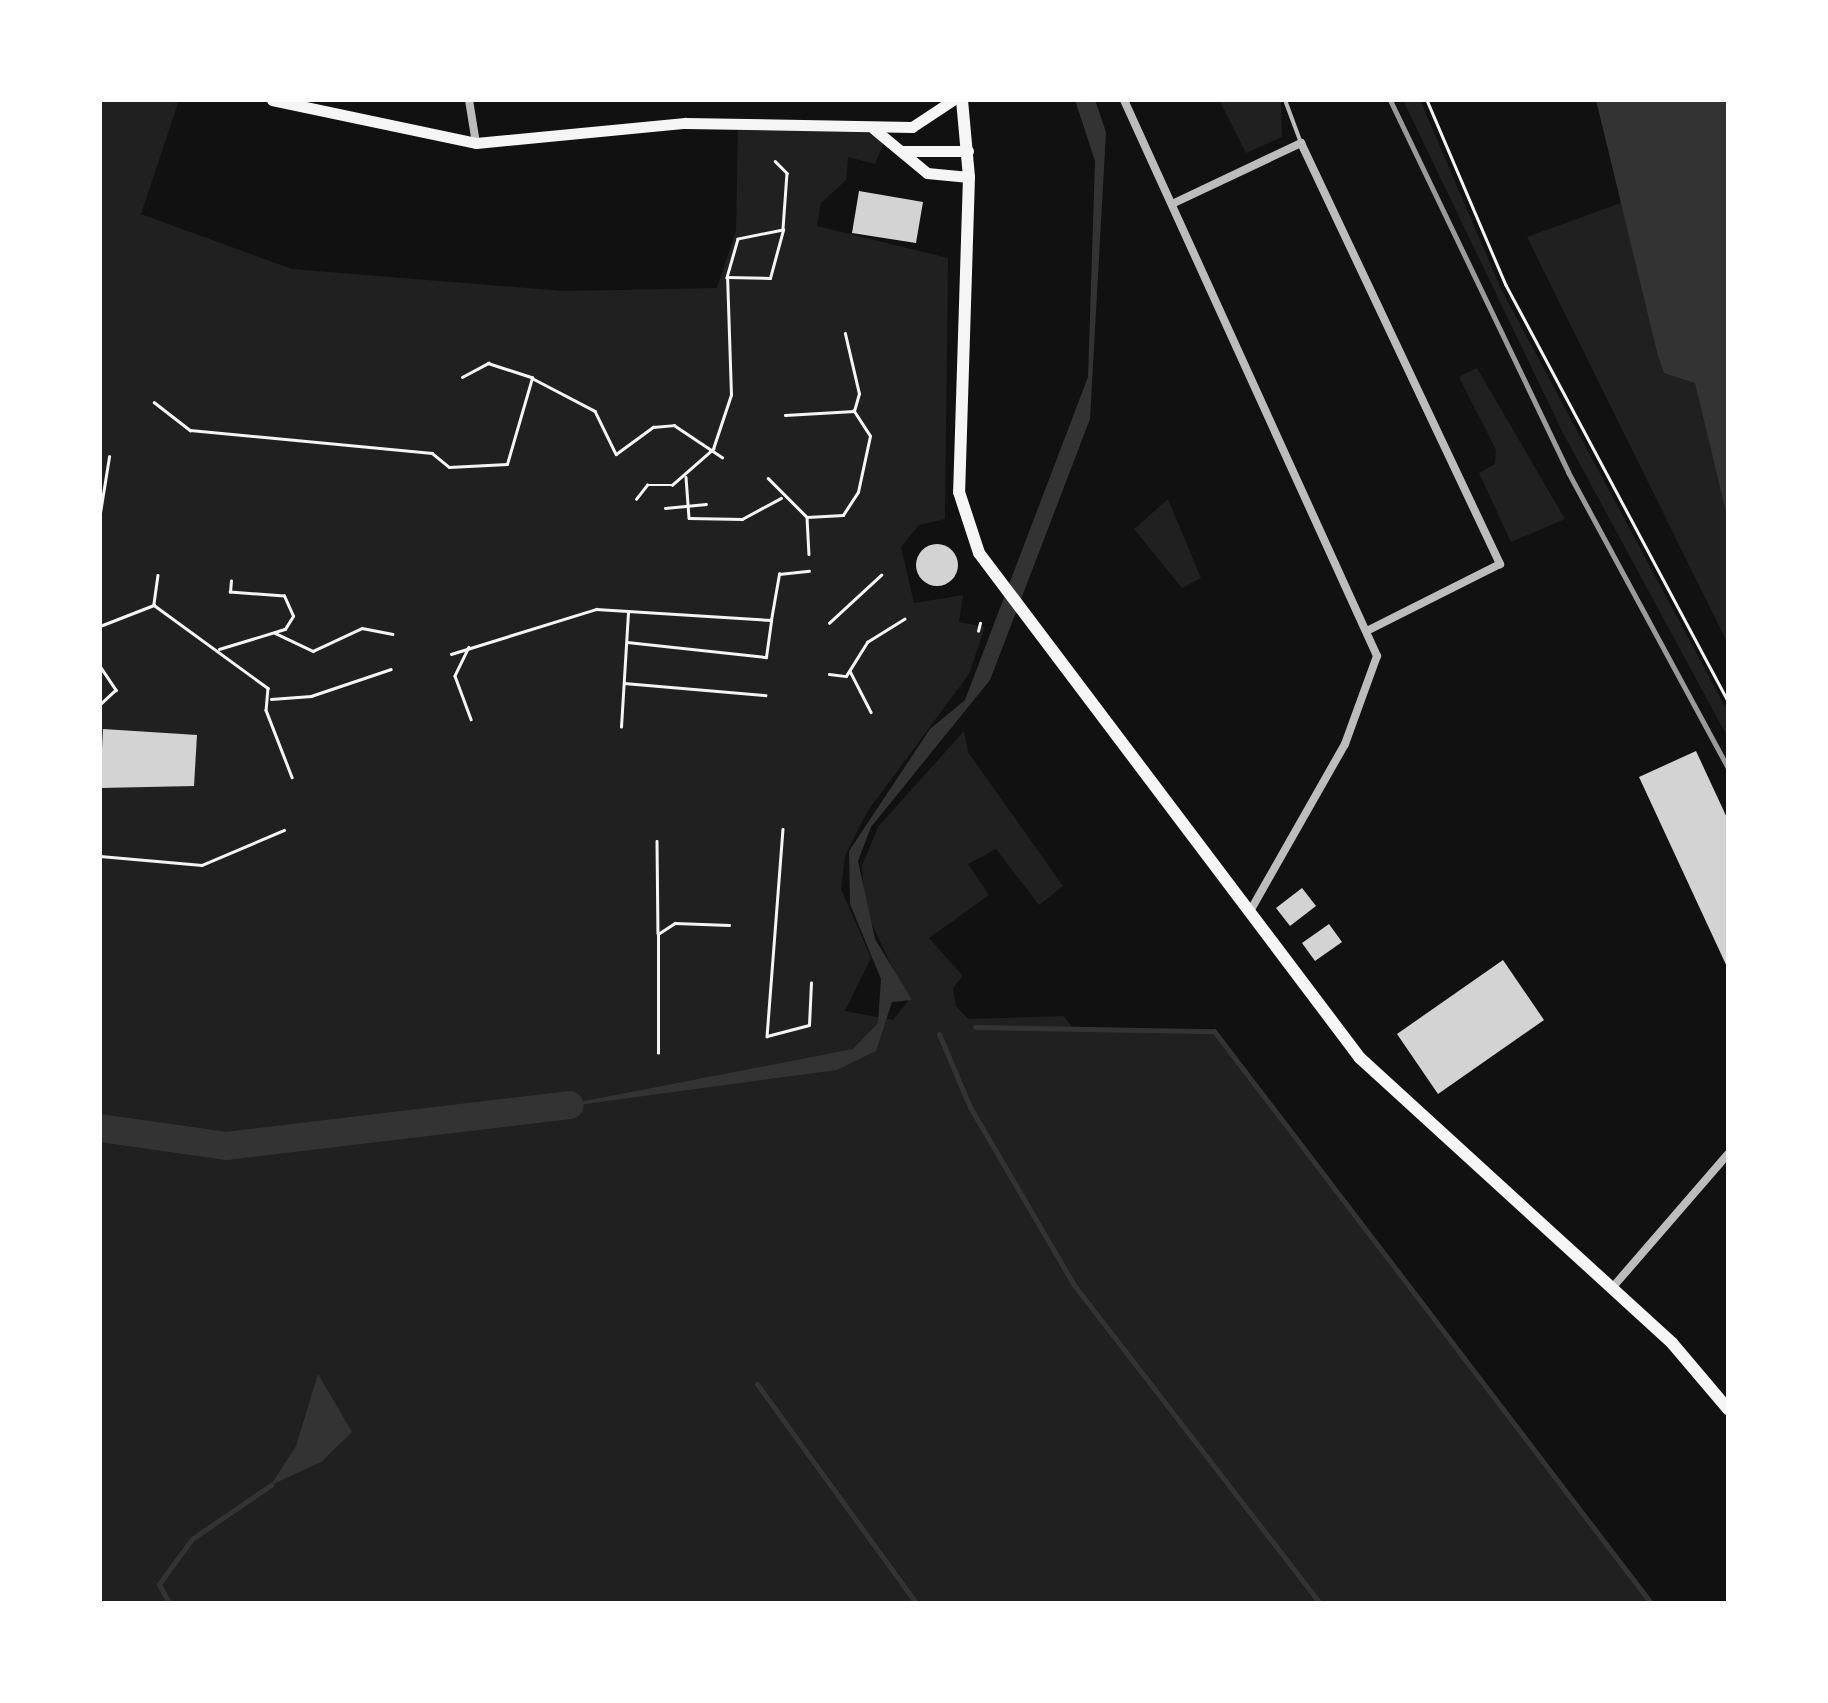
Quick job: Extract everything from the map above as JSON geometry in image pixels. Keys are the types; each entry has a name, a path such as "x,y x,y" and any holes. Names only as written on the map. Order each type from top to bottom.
{"highway":[{"path":"962,100 969,178 959,492 968,531 1006,590 1360,1058 1612,1288 1728,1409"}],"main road":[{"path":"272,100 476,143 685,123 870,127 924,124 953,100"},
{"path":"870,127 904,150 928,173 969,178"},
{"path":"904,150 968,151"}],"street":[{"path":"470,100 476,143"},
{"path":"1124,100 1369,630 1374,676 1277,877 1250,911"},
{"path":"1172,204 1301,143 1500,564 1369,630"},
{"path":"1612,1288 1728,1154"}],"lane":[{"path":"1285,100 1301,143"}],"path":[{"path":"1427,100 1506,285 1728,702"},
{"path":"727,277 770,278 783,230 787,172 774,161"},
{"path":"636,499 643,487 666,487 713,449 730,395 727,277 738,239 783,230"},
{"path":"844,334 860,394 854,412"},
{"path":"462,377 488,363 581,399 616,454 653,427 680,426 722,457"},
{"path":"154,402 190,430 432,453 450,466 508,464 532,378"},
{"path":"785,415 854,412"},
{"path":"768,478 781,498 807,517 843,515 858,492 870,436 854,412"},
{"path":"100,513 108,457"},
{"path":"686,474 690,518 742,520 781,498"},
{"path":"665,508 706,504"},
{"path":"807,517 808,554"},
{"path":"626,642 766,657 780,574 809,571"},
{"path":"154,605 158,575"},
{"path":"829,623 881,575"},
{"path":"217,649 291,624 284,596 230,592 231,580"},
{"path":"100,626 154,605"},
{"path":"154,605 261,680 270,698 292,777"},
{"path":"451,654 596,609 772,620"},
{"path":"620,726 628,613"},
{"path":"830,674 848,670 867,642 904,619"},
{"path":"978,631 980,623"},
{"path":"274,631 312,651 362,628 392,634"},
{"path":"469,647 455,676 471,719"},
{"path":"100,666 116,690 100,705"},
{"path":"270,698 311,696 390,669"},
{"path":"848,670 871,712"},
{"path":"624,683 764,696"},
{"path":"783,829 767,1036 809,1025 811,983"},
{"path":"100,856 202,865 284,830"},
{"path":"657,841 658,1053"},
{"path":"658,934 674,923 730,925"}],"shaded area":[{"path":"100,100 179,100 141,214 292,269 564,291 717,288 736,231 738,128 865,128 884,142 875,164 848,157 846,180 821,203 817,226 948,258 945,519 919,525 901,547 914,603 963,595 959,622 985,627 969,674 867,812 845,856 841,889 871,958 845,1011 893,1020 908,1001 865,909 862,866 878,827 964,731 968,752 1063,886 1039,905 996,849 968,864 989,895 929,938 963,976 953,988 956,1006 968,1019 1064,1016 1072,1027 1213,1030 1650,1603 100,1603"},
{"path":"1075,100 1095,100 1106,132 1090,419 990,680 871,827 858,861 875,939 912,1000 892,1002 876,1051 837,1070 533,1111 853,1049 878,1023 881,979 850,904 849,851 930,729 965,700 1088,377 1095,161"},
{"path":"1219,100 1281,100 1282,137 1246,153"},
{"path":"1403,100 1420,100 1501,289 1728,712 1728,738 1562,431"},
{"path":"1596,100 1728,100 1728,520 1695,383 1664,373 1658,356"},
{"path":"1728,164 1728,644 1527,237"},
{"path":"1477,368 1565,519 1511,542 1479,473 1495,464 1496,450 1459,377"},
{"path":"1168,499 1201,578 1182,588 1134,529"},
{"path":"318,1374 352,1432 321,1462 271,1485 296,1446"}],"building":[{"path":"859,191 923,202 916,243 852,233"},
{"path":"937,544 952,550 958,565 952,580 937,586 922,580 916,565 922,550"},
{"path":"103,729 197,735 194,786 100,788"},
{"path":"1696,751 1728,820 1728,969 1639,777"},
{"path":"1302,888 1316,906 1290,926 1276,908"},
{"path":"1329,924 1342,942 1315,961 1302,943"},
{"path":"1503,960 1544,1020 1438,1094 1397,1034"}],"waterway":[{"path":"975,1027 1214,1031 1651,1603"},
{"path":"939,1034 970,1107 1074,1285 1320,1603"},
{"path":"100,1128 226,1146 570,1105"},
{"path":"757,1384 916,1603"},
{"path":"169,1603 159,1584 192,1539 271,1485"}],"railway":[{"path":"1390,100 1568,472 1728,768"}]}
